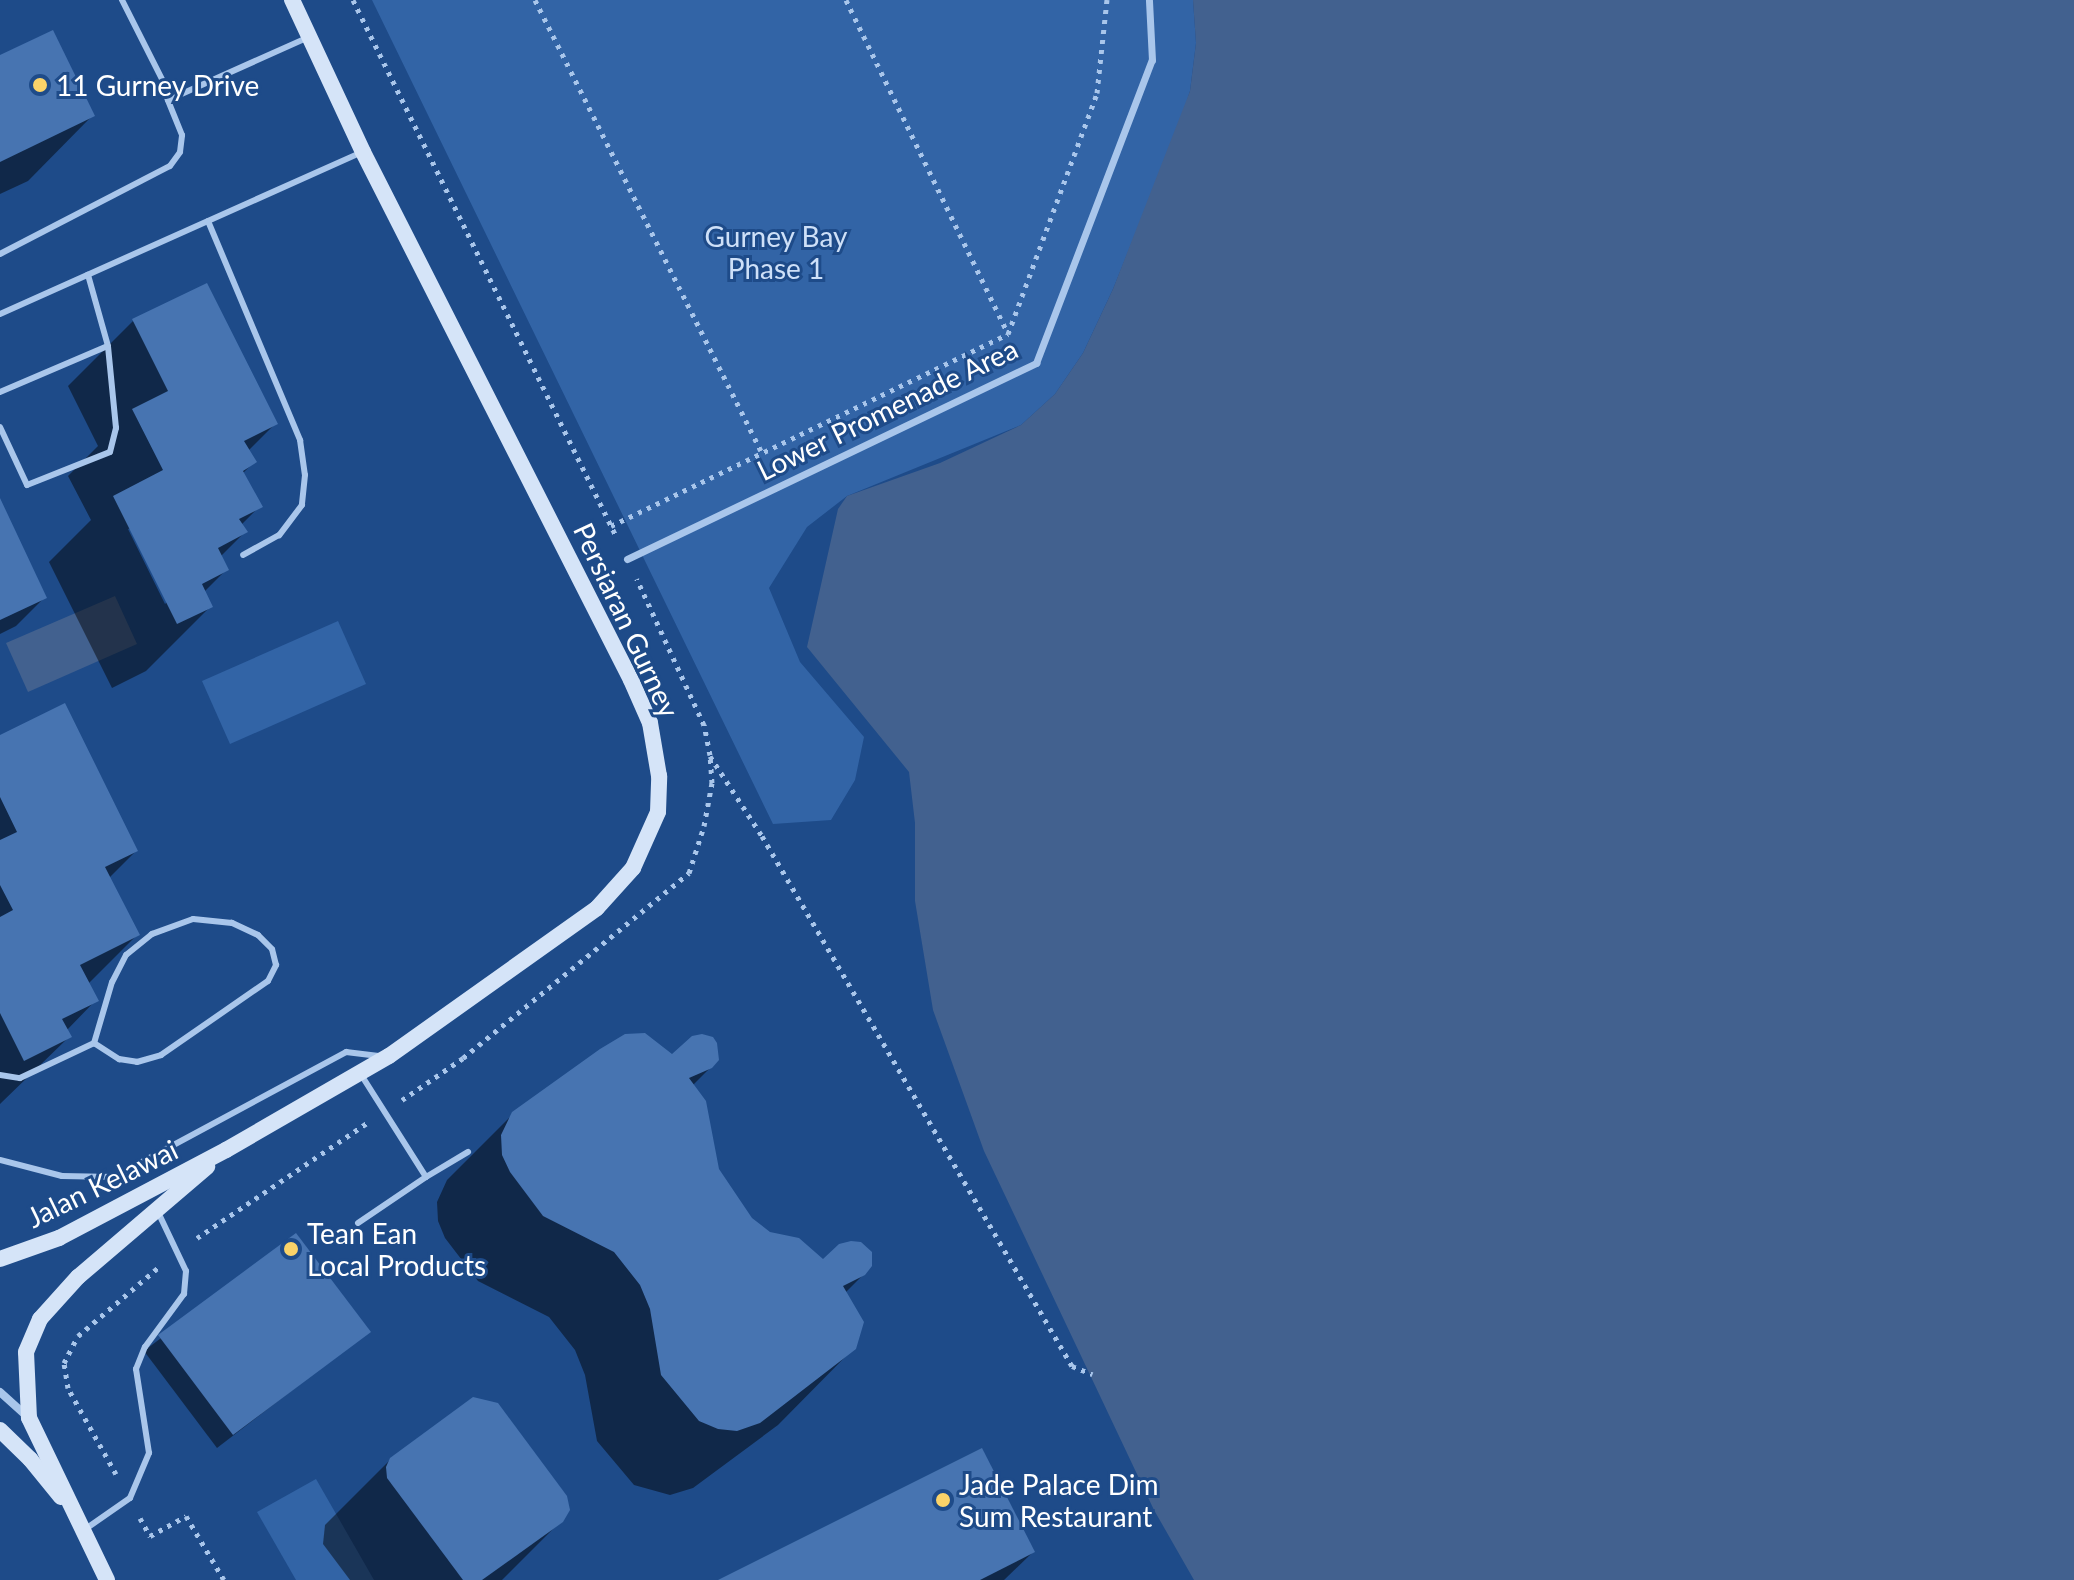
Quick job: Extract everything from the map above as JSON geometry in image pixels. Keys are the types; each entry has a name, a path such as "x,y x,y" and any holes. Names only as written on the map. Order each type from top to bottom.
{"main road":[{"name":"Persiaran Gurney","path":"226,1150 389,1056 597,908 633,868 658,812 659,776 650,723 631,680 363,152 292,0"},
{"path":"107,1580 29,1418 26,1352 40,1319 78,1277 158,1212 226,1150"},
{"name":"Jalan Kelawai","path":"0,1259 59,1238 226,1150"},
{"path":"0,1430 30,1459 80,1524"}],"street":[{"name":"Lower Promenade Area","path":"627,559 1036,363 1152,60 1149,0"},
{"path":"0,1392 29,1418"}],"lane":[{"path":"0,254 170,166 180,152 182,135 164,83 122,0"},
{"path":"168,100 309,37"},
{"path":"0,314 363,152"},
{"path":"208,221 300,440 305,475 302,505 279,535 243,555"},
{"path":"0,427 27,485 110,452 116,428 108,346 88,275"},
{"path":"0,392 108,346"},
{"path":"0,1075 20,1078 94,1043 112,982 126,955 152,934 193,919 232,923 258,935 272,949 276,965 268,981 161,1055 137,1062 119,1059 94,1043"},
{"path":"0,1160 62,1176 114,1177 346,1052 389,1056"},
{"path":"360,1073 426,1177"},
{"path":"358,1223 468,1152"},
{"path":"80,1524 130,1498 149,1453 136,1369 145,1347 184,1294 186,1271 158,1212"}],"path":[{"path":"353,0 627,559 704,725 710,755 762,836 1072,1366 1092,1374"},
{"path":"535,0 761,451"},
{"path":"846,0 1008,334"},
{"path":"611,526 1008,334 1097,93 1107,0"}],"green space":[{"name":"Gurney Bay Phase 1","path":"372,0 1193,0 1196,43 1190,91 1178,128 1113,289 1083,353 1055,394 1021,425 847,496 807,527 769,588 800,662 864,737 855,780 831,820 773,824"},
{"path":"338,621 366,684 230,744 202,681"},
{"path":"316,1479 374,1580 296,1580 257,1512"}],"shaded area":[{"path":"1193,0 2074,0 2074,1580 1194,1580 1154,1510 984,1151 933,1010 915,901 915,823 909,772 807,647 838,509 847,496 940,463 1021,425 1055,394 1083,353 1113,289 1190,91 1196,43"},
{"path":"115,596 137,644 28,692 6,643"}],"building":[{"name":"11 Gurney Drive","path":"53,30 95,116 0,162 0,55"},
{"path":"207,283 278,424 244,441 257,462 243,471 263,507 239,519 248,532 218,548 229,570 202,584 213,607 177,624 113,496 163,470 132,409 168,391 132,319"},
{"path":"0,498 47,598 0,620"},
{"path":"65,703 138,851 105,867 140,935 80,965 99,1001 62,1019 72,1037 24,1061 0,1013 0,917 13,910 0,885 0,840 17,832 0,797 0,735"},
{"path":"645,1033 672,1054 692,1036 702,1034 713,1037 717,1043 719,1060 712,1068 689,1078 706,1101 719,1169 752,1218 770,1232 799,1238 823,1259 839,1244 851,1241 861,1242 872,1252 872,1266 865,1275 843,1286 864,1322 856,1349 760,1423 737,1431 718,1429 699,1421 661,1375 650,1309 640,1285 614,1252 543,1216 510,1172 502,1155 501,1135 512,1112 625,1034"},
{"path":"296,1233 371,1332 233,1435 158,1335"},
{"path":"473,1397 498,1403 567,1496 570,1510 563,1522 482,1580 463,1580 387,1478 386,1467 390,1458"},
{"name":"Jade Palace Dim Sum Restaurant","path":"982,1448 1035,1552 980,1580 718,1580"}],"place":[{"name":"11 Gurney Drive","path":"40,85"},
{"name":"Tean Ean Local Products","path":"291,1249"},
{"name":"Jade Palace Dim Sum Restaurant","path":"943,1500"}]}
